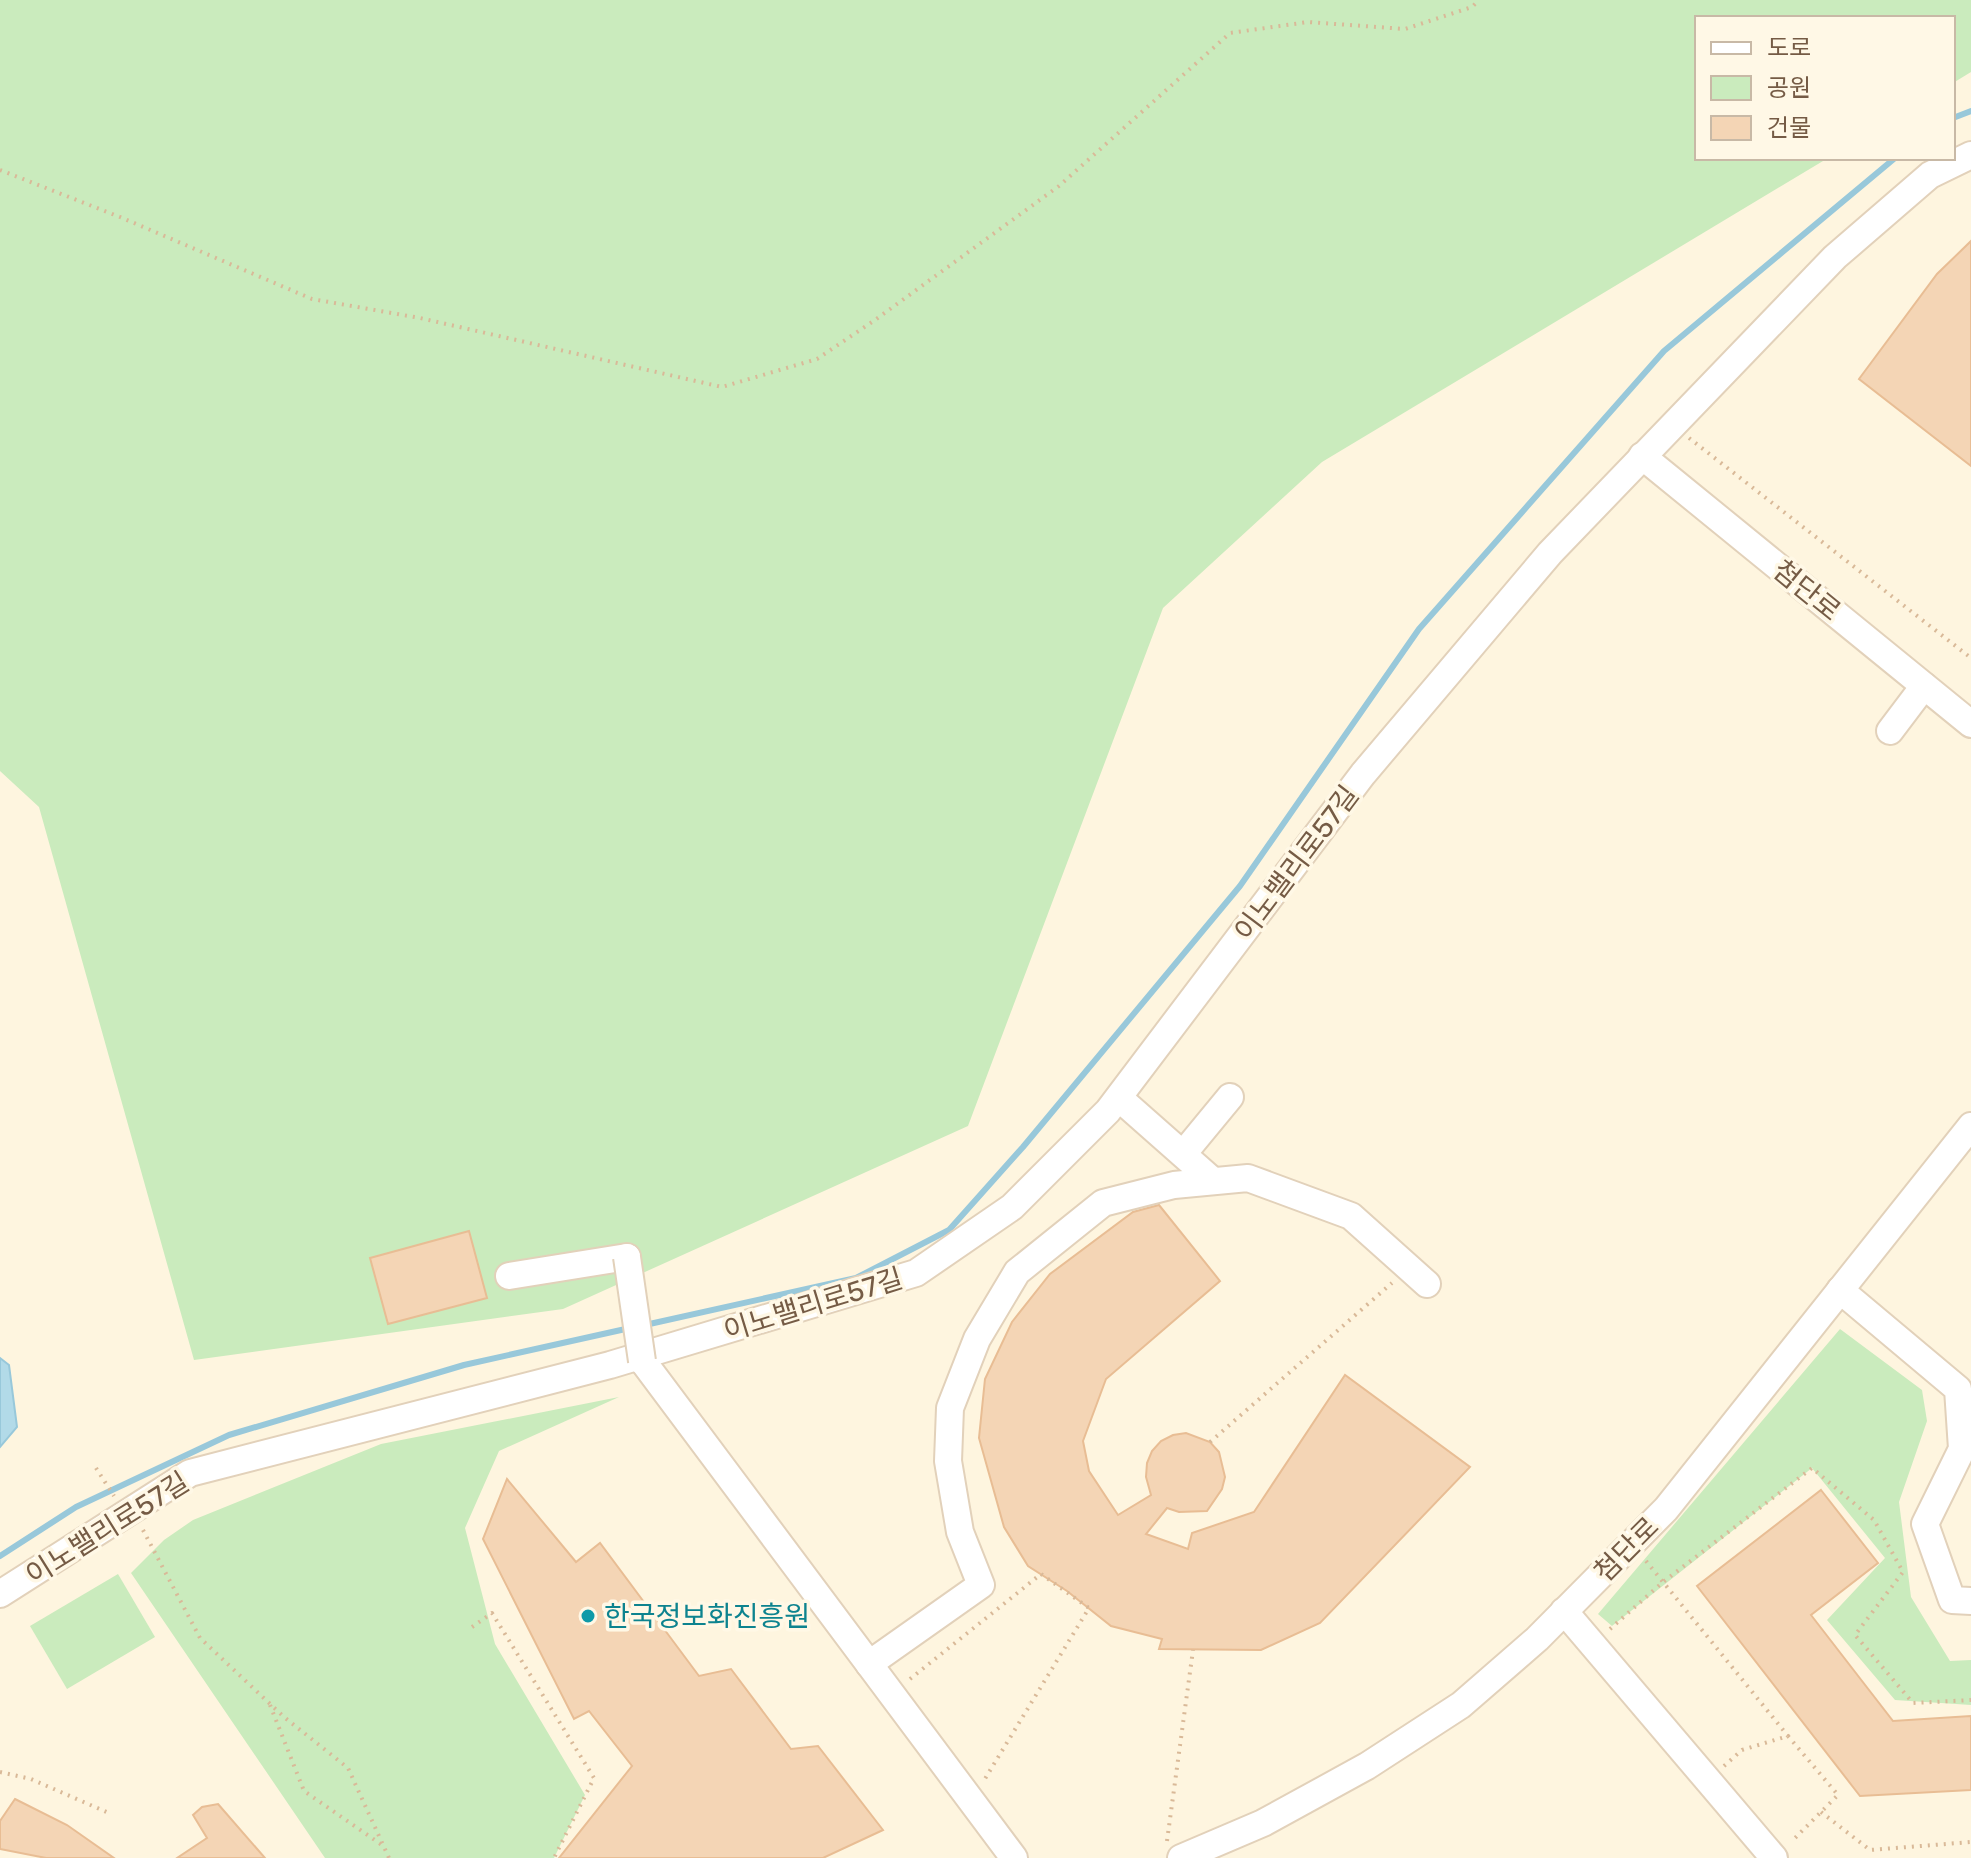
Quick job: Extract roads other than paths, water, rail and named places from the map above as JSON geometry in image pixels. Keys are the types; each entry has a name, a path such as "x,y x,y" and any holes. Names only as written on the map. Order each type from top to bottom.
{"street":[{"name":"이노밸리로57길","path":"0,1594 190,1473 640,1358 916,1273 1012,1207 1119,1098 1363,774 1550,553 1835,257 1930,175 1971,155"},
{"name":"첨단로","path":"1642,456 1971,724"},
{"path":"1890,731 1924,686"},
{"path":"1183,1154 1230,1097"},
{"path":"1119,1098 1213,1181"},
{"name":"첨단로","path":"1174,1851 1263,1823 1354,1773 1461,1705 1564,1611 1666,1509 1971,1126"},
{"path":"869,1664 981,1585 960,1532 948,1461 950,1408 977,1339 1017,1272 1103,1203 1174,1185 1248,1178 1351,1216 1418,1276"},
{"path":"509,1276 627,1257 640,1358 1014,1858"},
{"path":"1840,1290 1958,1389 1962,1449 1925,1524 1952,1600 1971,1601"},
{"path":"1564,1611 1707,1779 1779,1853"}],"water":[{"path":"0,1358 9,1365 17,1427 0,1447"}],"waterway":[{"path":"1955,117 1971,111"},
{"path":"645,1325 856,1278 949,1230 1023,1147 1240,886 1419,629 1664,351 1893,160"},
{"path":"0,1556 76,1507 229,1435 464,1365 630,1328"}],"place":[{"name":"한국정보화진흥원","path":"588,1616"}]}
